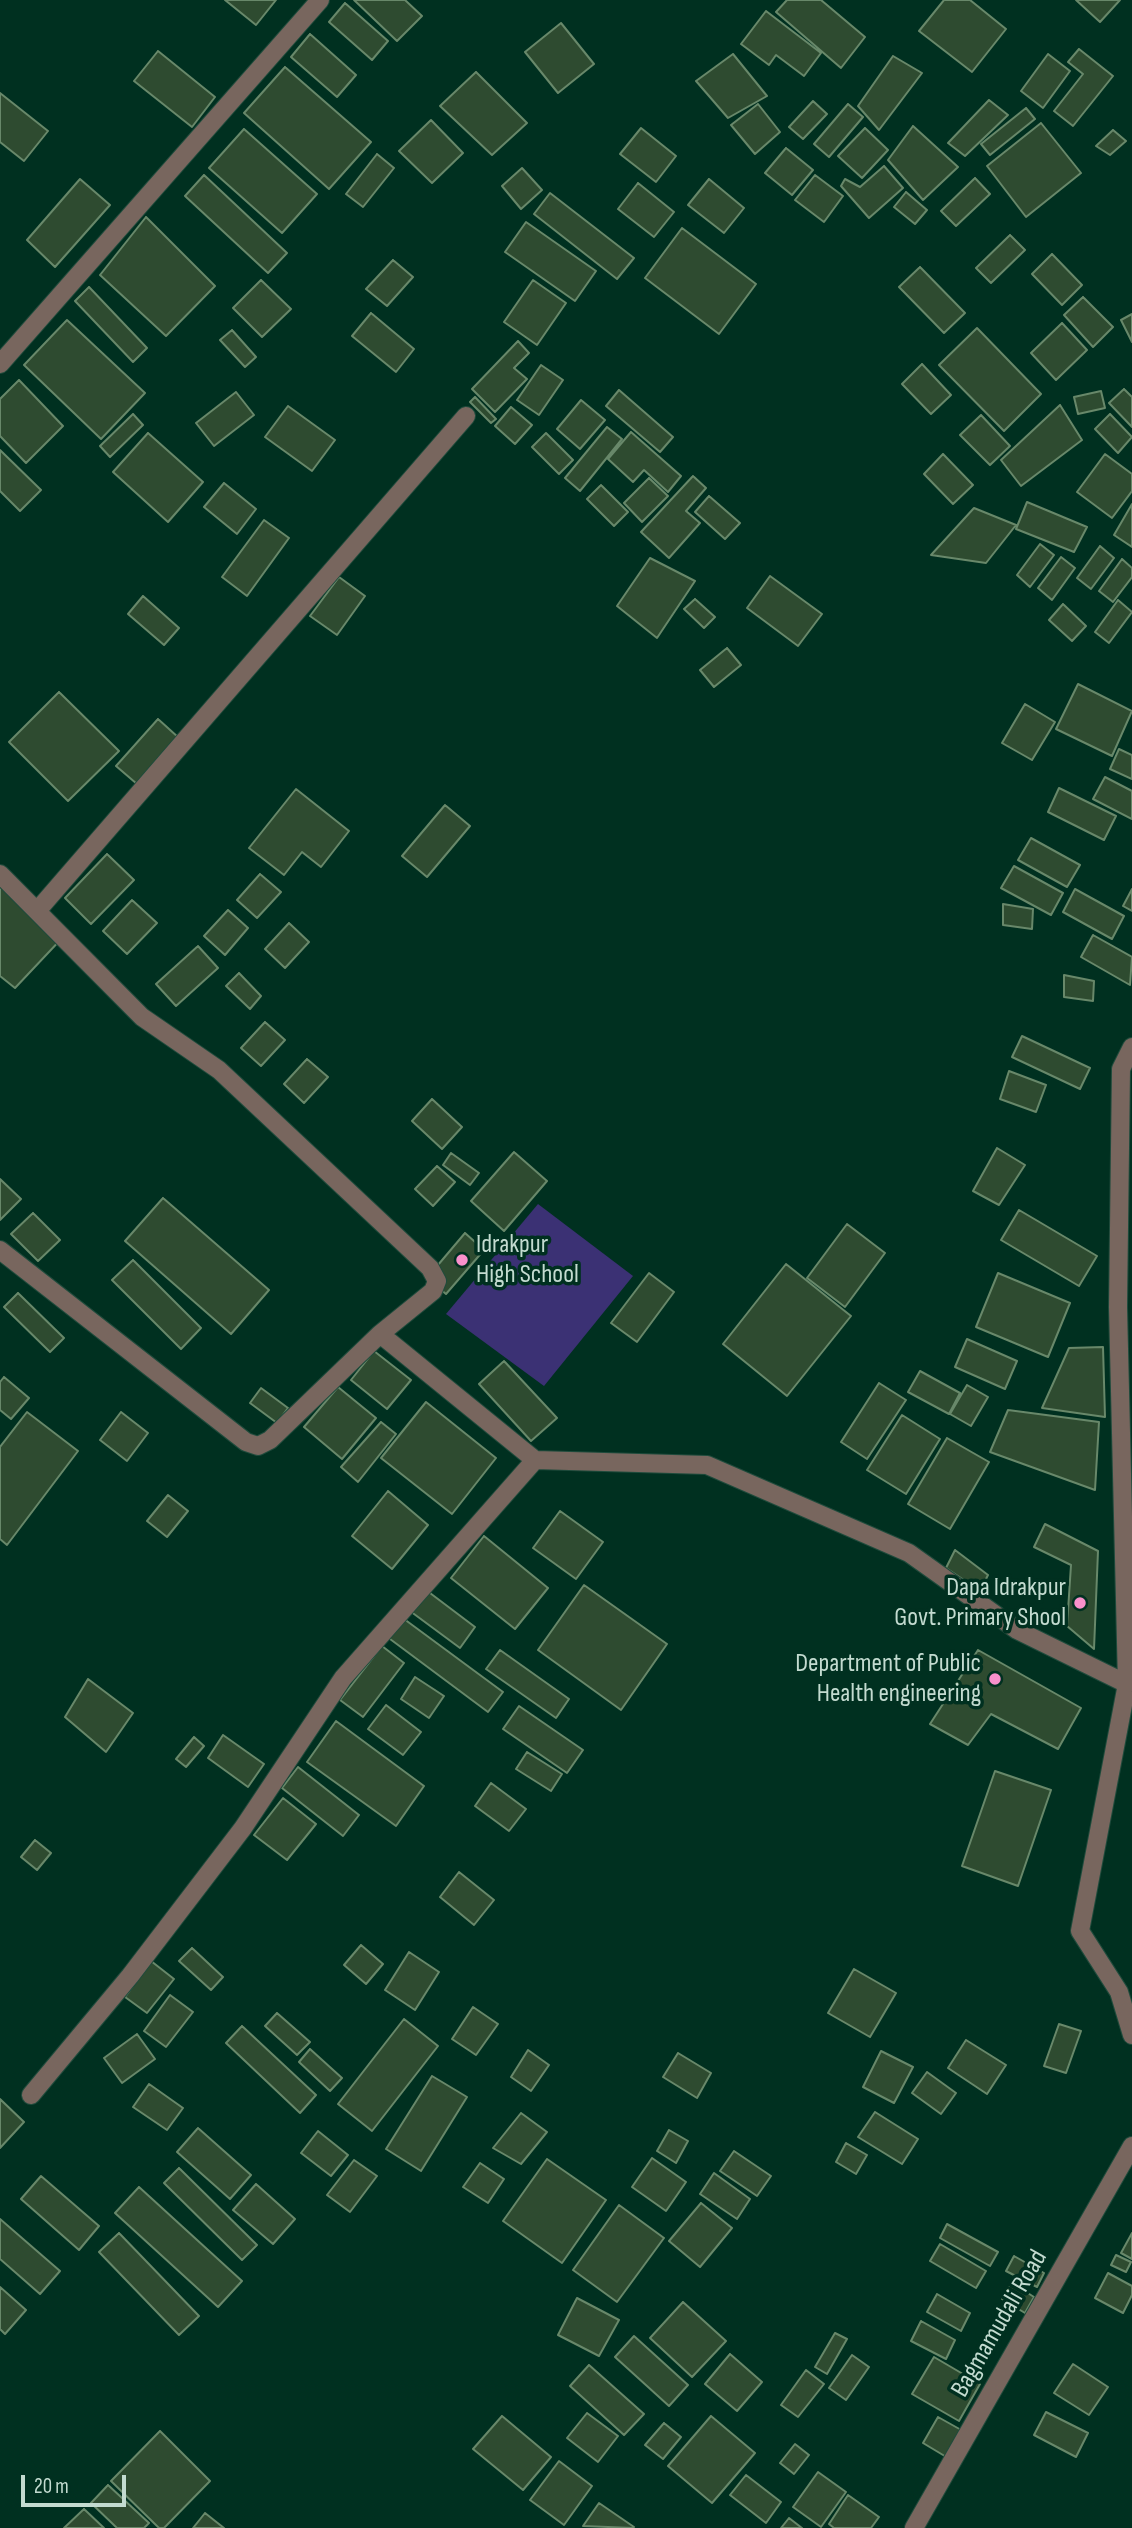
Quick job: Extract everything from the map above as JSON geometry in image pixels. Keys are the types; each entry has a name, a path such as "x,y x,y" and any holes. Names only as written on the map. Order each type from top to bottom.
{"street":[{"path":"0,364 320,0"},
{"path":"37,911 466,416"},
{"path":"0,874 142,1017 219,1070 430,1268 438,1281 433,1291 380,1334 270,1440 258,1446 246,1442 0,1250"},
{"path":"1132,1047 1121,1069 1118,1307 1127,1685 1080,1931 1119,1992 1132,2035"},
{"path":"380,1334 535,1460 707,1465 909,1553 1017,1630 1127,1685"},
{"path":"31,2095 130,1976 243,1828 343,1678 535,1460"},
{"name":"Bagmamudali Road","path":"914,2528 1132,2146"}],"shaded area":[{"path":"538,1204 633,1276 544,1386 446,1314"}],"building":[{"path":"225,0 276,0 256,25"},
{"path":"354,0 405,0 422,16 397,41"},
{"path":"787,0 821,0 865,37 841,68 776,12"},
{"path":"944,0 970,0 1006,29 972,72 919,31"},
{"path":"1076,0 1120,0 1100,22"},
{"path":"345,3 388,41 372,60 329,22"},
{"path":"766,11 821,53 804,76 776,55 769,65 741,44"},
{"path":"561,23 594,64 558,93 525,52"},
{"path":"310,34 356,75 337,97 291,57"},
{"path":"1079,49 1113,76 1073,126 1054,111 1083,74 1068,62"},
{"path":"158,51 215,97 192,127 134,81"},
{"path":"733,54 767,96 728,118 696,81"},
{"path":"1048,54 1070,71 1043,108 1021,91"},
{"path":"893,56 922,73 879,130 858,106"},
{"path":"285,67 371,142 329,189 244,113"},
{"path":"476,72 527,123 492,155 440,106"},
{"path":"0,93 48,131 24,161 0,142"},
{"path":"989,100 1008,115 965,156 948,143"},
{"path":"813,101 827,114 803,139 789,127"},
{"path":"758,104 780,132 755,154 731,125"},
{"path":"848,104 863,117 829,157 814,144"},
{"path":"1026,108 1035,119 990,155 981,144"},
{"path":"431,120 463,153 432,183 399,151"},
{"path":"1041,123 1081,173 1026,217 987,166"},
{"path":"913,126 958,167 923,200 888,160"},
{"path":"641,128 676,156 656,182 620,154"},
{"path":"865,128 888,150 862,178 838,156"},
{"path":"244,129 317,194 282,233 209,168"},
{"path":"1113,130 1126,141 1110,155 1096,146"},
{"path":"786,148 813,170 792,195 765,173"},
{"path":"377,154 394,168 363,207 346,194"},
{"path":"884,166 903,188 869,218 841,186 845,179 860,187"},
{"path":"522,168 542,190 521,209 502,186"},
{"path":"204,175 287,253 268,273 185,196"},
{"path":"815,175 843,196 824,222 795,200"},
{"path":"975,178 990,194 956,226 941,211"},
{"path":"80,179 110,205 55,267 27,240"},
{"path":"709,179 744,208 724,233 688,205"},
{"path":"638,183 674,212 654,237 618,209"},
{"path":"906,192 927,210 915,224 894,207"},
{"path":"550,193 634,258 617,279 534,214"},
{"path":"146,217 215,286 166,336 100,275"},
{"path":"526,222 596,271 575,301 505,252"},
{"path":"682,228 756,284 719,334 645,278"},
{"path":"1010,235 1025,250 991,283 976,268"},
{"path":"1052,254 1082,285 1062,305 1032,274"},
{"path":"393,260 413,277 387,306 366,289"},
{"path":"920,267 965,313 944,333 899,287"},
{"path":"261,280 291,309 262,337 233,308"},
{"path":"533,280 566,303 537,345 504,322"},
{"path":"89,287 147,348 133,362 75,301"},
{"path":"1083,297 1113,327 1093,347 1064,315"},
{"path":"371,313 414,349 396,372 352,336"},
{"path":"1132,314 1132,342 1121,320"},
{"path":"67,320 145,393 101,439 24,365"},
{"path":"1062,323 1087,350 1056,380 1031,353"},
{"path":"977,328 1041,394 1004,431 939,365"},
{"path":"232,330 256,357 245,367 220,340"},
{"path":"518,341 529,353 514,368 527,379 495,412 472,389"},
{"path":"922,364 951,395 931,414 902,384"},
{"path":"541,365 563,380 539,415 517,400"},
{"path":"19,380 63,426 26,463 0,436 0,399"},
{"path":"1124,389 1132,397 1132,427 1109,403"},
{"path":"619,390 673,437 660,452 606,406"},
{"path":"1101,391 1105,408 1078,414 1074,397"},
{"path":"236,392 254,415 214,446 196,423"},
{"path":"475,397 496,419 491,423 470,402"},
{"path":"581,400 605,420 580,449 557,429"},
{"path":"1060,405 1082,440 1021,486 1001,460"},
{"path":"288,406 335,440 312,471 265,437"},
{"path":"511,407 532,425 515,444 495,426"},
{"path":"133,414 143,425 110,457 100,446"},
{"path":"1110,414 1132,437 1118,453 1095,429"},
{"path":"981,415 1010,446 990,465 960,435"},
{"path":"607,427 622,439 580,491 565,478"},
{"path":"631,432 681,476 668,492 644,470 633,482 608,459"},
{"path":"148,433 203,482 168,522 113,472"},
{"path":"546,433 573,460 559,474 532,447"},
{"path":"0,450 41,490 20,511 0,491"},
{"path":"943,454 973,485 953,504 924,474"},
{"path":"1105,454 1132,474 1132,491 1112,518 1077,492"},
{"path":"693,476 706,488 686,511 700,523 669,558 641,532"},
{"path":"649,478 668,496 642,522 624,503"},
{"path":"224,483 256,509 237,534 204,507"},
{"path":"601,485 628,512 614,526 587,499"},
{"path":"709,496 740,523 725,539 695,512"},
{"path":"1027,502 1087,527 1074,552 1016,529"},
{"path":"1132,504 1132,547 1114,535"},
{"path":"974,508 1016,525 986,563 931,555"},
{"path":"264,520 289,538 247,596 222,577"},
{"path":"1040,544 1054,555 1030,587 1017,575"},
{"path":"1100,546 1114,558 1091,589 1077,578"},
{"path":"1061,557 1075,568 1052,600 1038,588"},
{"path":"650,558 695,581 657,638 617,606"},
{"path":"1122,559 1132,568 1132,577 1113,602 1099,591"},
{"path":"770,576 822,614 798,646 747,608"},
{"path":"339,577 365,596 337,635 310,616"},
{"path":"143,596 179,628 164,645 128,614"},
{"path":"695,599 715,617 704,628 684,609"},
{"path":"1118,600 1132,612 1109,643 1095,632"},
{"path":"1063,604 1086,626 1072,641 1049,620"},
{"path":"727,648 741,665 714,687 700,670"},
{"path":"1078,684 1132,711 1112,756 1056,729"},
{"path":"59,692 119,751 68,801 9,742"},
{"path":"1025,704 1055,722 1032,760 1002,743"},
{"path":"158,719 179,738 137,784 116,766"},
{"path":"1119,749 1132,755 1132,779 1110,769"},
{"path":"1105,777 1132,791 1132,819 1093,799"},
{"path":"1059,788 1116,816 1104,840 1048,812"},
{"path":"296,789 349,831 321,867 302,852 284,875 249,848"},
{"path":"445,805 470,826 427,877 402,856"},
{"path":"1031,838 1080,865 1067,887 1018,860"},
{"path":"107,854 134,880 91,924 65,898"},
{"path":"1014,866 1063,893 1051,915 1001,888"},
{"path":"260,874 281,892 257,918 237,900"},
{"path":"0,877 64,936 15,988 0,976"},
{"path":"1075,889 1124,916 1112,939 1063,912"},
{"path":"1132,889 1132,911 1123,906"},
{"path":"132,900 157,923 127,954 103,931"},
{"path":"1003,904 1033,909 1032,929 1003,925"},
{"path":"228,910 248,928 225,955 204,936"},
{"path":"289,923 309,942 285,968 265,949"},
{"path":"1093,935 1132,957 1130,985 1081,957"},
{"path":"198,946 218,968 176,1006 156,984"},
{"path":"239,973 261,996 250,1009 226,986"},
{"path":"1064,975 1094,981 1093,1001 1064,997"},
{"path":"265,1022 285,1040 261,1066 241,1048"},
{"path":"1022,1036 1090,1068 1080,1089 1012,1057"},
{"path":"307,1059 328,1077 304,1103 284,1084"},
{"path":"1009,1071 1046,1085 1036,1112 1000,1099"},
{"path":"432,1099 462,1127 442,1149 412,1121"},
{"path":"997,1148 1025,1165 999,1205 973,1191"},
{"path":"514,1152 547,1181 504,1231 471,1201"},
{"path":"451,1153 479,1173 470,1185 443,1165"},
{"path":"437,1166 455,1182 433,1206 415,1189"},
{"path":"0,1179 21,1199 0,1220"},
{"path":"163,1198 269,1290 231,1334 125,1241"},
{"path":"1019,1210 1097,1256 1079,1286 1001,1240"},
{"path":"33,1213 60,1240 38,1261 11,1234"},
{"path":"847,1224 885,1253 845,1307 807,1278"},
{"path":"465,1233 484,1250 446,1294 427,1278"},
{"path":"133,1260 201,1328 181,1349 112,1280"},
{"path":"786,1264 851,1316 787,1396 723,1344"},
{"path":"649,1273 674,1292 637,1342 611,1323"},
{"path":"998,1273 1070,1303 1048,1357 976,1327"},
{"path":"18,1293 64,1338 50,1352 4,1307"},
{"path":"967,1339 1017,1361 1005,1389 955,1367"},
{"path":"1103,1347 1105,1417 1042,1408 1069,1348"},
{"path":"374,1351 411,1380 387,1409 351,1380"},
{"path":"504,1361 557,1418 531,1441 479,1384"},
{"path":"920,1371 960,1393 949,1414 908,1392"},
{"path":"4,1377 29,1398 11,1419 0,1410 0,1382"},
{"path":"879,1383 906,1400 867,1459 841,1442"},
{"path":"967,1385 988,1397 971,1426 950,1414"},
{"path":"338,1387 376,1418 342,1459 304,1427"},
{"path":"261,1388 288,1408 277,1423 250,1403"},
{"path":"426,1402 496,1458 452,1514 381,1458"},
{"path":"1008,1410 1099,1422 1095,1490 990,1452"},
{"path":"27,1412 78,1451 7,1545 0,1539 0,1447"},
{"path":"121,1412 148,1433 127,1461 100,1440"},
{"path":"902,1415 940,1439 906,1494 867,1470"},
{"path":"381,1422 396,1434 358,1482 341,1467"},
{"path":"947,1438 989,1462 950,1529 908,1504"},
{"path":"388,1491 428,1525 392,1569 352,1536"},
{"path":"168,1495 188,1511 167,1537 147,1521"},
{"path":"560,1511 603,1542 576,1579 533,1548"},
{"path":"1045,1524 1098,1551 1094,1649 1067,1626 1071,1565 1034,1547"},
{"path":"484,1536 548,1588 515,1629 451,1578"},
{"path":"955,1550 988,1575 980,1591 946,1568"},
{"path":"584,1585 667,1644 621,1710 538,1650"},
{"path":"426,1590 475,1627 460,1648 410,1611"},
{"path":"400,1616 503,1692 488,1712 386,1636"},
{"path":"382,1646 404,1663 363,1717 340,1700"},
{"path":"500,1650 569,1699 556,1718 486,1669"},
{"name":"Department of Public Health engineering","path":"978,1650 1081,1708 1058,1749 991,1714 968,1745 930,1724"},
{"path":"415,1677 444,1696 429,1718 401,1699"},
{"path":"88,1679 133,1713 106,1752 65,1717"},
{"path":"386,1705 421,1732 403,1755 368,1729"},
{"path":"519,1706 583,1750 567,1773 503,1729"},
{"path":"336,1721 424,1786 396,1826 307,1762"},
{"path":"223,1735 264,1764 248,1787 208,1758"},
{"path":"194,1737 204,1746 186,1767 176,1759"},
{"path":"527,1752 562,1774 551,1791 516,1769"},
{"path":"298,1767 359,1815 343,1836 282,1788"},
{"path":"995,1771 1051,1790 1018,1886 962,1866"},
{"path":"491,1783 526,1809 509,1831 475,1806"},
{"path":"283,1798 316,1824 287,1860 254,1835"},
{"path":"35,1840 51,1853 37,1870 21,1857"},
{"path":"459,1872 494,1900 474,1925 440,1897"},
{"path":"361,1945 383,1964 366,1984 344,1965"},
{"path":"192,1948 223,1977 211,1990 179,1961"},
{"path":"409,1952 439,1972 415,2010 385,1990"},
{"path":"151,1961 174,1979 147,2013 125,1997"},
{"path":"854,1969 896,1993 870,2037 828,2013"},
{"path":"170,1995 193,2012 166,2047 144,2031"},
{"path":"473,2007 498,2024 476,2055 452,2039"},
{"path":"277,2013 310,2042 297,2055 265,2026"},
{"path":"404,2019 438,2046 372,2131 338,2104"},
{"path":"1059,2024 1081,2031 1066,2073 1044,2066"},
{"path":"242,2026 316,2095 300,2113 226,2043"},
{"path":"137,2034 155,2059 122,2083 104,2058"},
{"path":"966,2040 1006,2065 987,2094 948,2068"},
{"path":"310,2049 342,2078 330,2091 299,2062"},
{"path":"528,2050 549,2065 531,2091 511,2077"},
{"path":"881,2051 913,2067 894,2103 863,2087"},
{"path":"678,2053 711,2073 697,2098 663,2077"},
{"path":"927,2072 956,2093 941,2114 912,2093"},
{"path":"432,2076 467,2097 421,2171 386,2149"},
{"path":"149,2084 183,2108 167,2130 133,2107"},
{"path":"0,2099 24,2122 0,2148"},
{"path":"875,2112 918,2139 902,2164 858,2137"},
{"path":"521,2113 547,2132 521,2164 493,2148"},
{"path":"198,2128 251,2175 230,2199 177,2152"},
{"path":"669,2130 688,2141 676,2163 657,2151"},
{"path":"318,2131 348,2155 331,2176 301,2153"},
{"path":"846,2143 867,2155 856,2174 836,2162"},
{"path":"734,2151 771,2176 757,2196 720,2171"},
{"path":"652,2158 686,2182 666,2211 632,2187"},
{"path":"547,2159 606,2200 562,2263 503,2221"},
{"path":"354,2160 377,2176 350,2212 327,2195"},
{"path":"480,2163 504,2179 488,2203 463,2187"},
{"path":"179,2168 257,2245 242,2260 164,2183"},
{"path":"714,2173 750,2199 737,2219 700,2194"},
{"path":"41,2176 99,2226 79,2250 21,2199"},
{"path":"256,2184 295,2219 273,2244 233,2210"},
{"path":"139,2187 242,2281 218,2307 115,2213"},
{"path":"701,2203 732,2228 700,2267 669,2241"},
{"path":"619,2205 664,2238 617,2302 573,2270"},
{"path":"0,2219 60,2271 40,2294 0,2259"},
{"path":"947,2224 998,2252 990,2266 940,2238"},
{"path":"119,2233 199,2316 179,2335 99,2252"},
{"path":"1132,2233 1132,2259 1121,2253"},
{"path":"940,2244 986,2271 976,2288 930,2261"},
{"path":"1116,2255 1131,2262 1126,2272 1111,2265"},
{"path":"1014,2256 1044,2273 1037,2287 1006,2271"},
{"path":"1108,2273 1132,2286 1132,2295 1123,2313 1095,2298"},
{"path":"1012,2283 1034,2297 1025,2313 1002,2299"},
{"path":"0,2287 26,2310 5,2334 0,2329"},
{"path":"937,2294 970,2313 961,2331 927,2312"},
{"path":"577,2298 619,2320 599,2356 558,2335"},
{"path":"683,2302 726,2341 692,2377 650,2338"},
{"path":"921,2321 955,2340 946,2359 911,2341"},
{"path":"835,2333 847,2339 827,2374 815,2367"},
{"path":"634,2336 688,2385 669,2406 615,2357"},
{"path":"730,2354 762,2382 737,2411 705,2384"},
{"path":"852,2355 869,2367 846,2400 829,2388"},
{"path":"934,2357 980,2384 959,2421 912,2394"},
{"path":"1073,2364 1108,2387 1089,2415 1054,2393"},
{"path":"589,2365 644,2414 624,2435 570,2386"},
{"path":"806,2370 824,2384 798,2417 781,2405"},
{"path":"1046,2412 1088,2433 1076,2457 1034,2435"},
{"path":"587,2413 618,2436 598,2462 567,2438"},
{"path":"502,2416 551,2457 523,2490 473,2449"},
{"path":"711,2416 755,2453 712,2503 668,2466"},
{"path":"938,2417 963,2431 948,2458 923,2443"},
{"path":"664,2423 681,2437 663,2459 645,2445"},
{"path":"160,2431 210,2481 164,2528 159,2528 111,2481"},
{"path":"795,2444 809,2455 794,2474 780,2463"},
{"path":"559,2461 592,2486 564,2525 530,2500"},
{"path":"818,2472 846,2492 821,2527 793,2507"},
{"path":"746,2475 781,2502 766,2523 730,2495"},
{"path":"108,2485 149,2523 144,2528 117,2528 91,2503"},
{"path":"848,2495 879,2517 871,2528 834,2528 829,2524"},
{"path":"599,2503 634,2527 583,2526"},
{"path":"84,2509 104,2528 64,2528"},
{"path":"205,2513 224,2528 193,2528"},
{"path":"789,2518 802,2528 781,2528"}],"place":[{"name":"Idrakpur High School","path":"462,1260"},
{"name":"Dapa Idrakpur Govt. Primary Shool","path":"1080,1603"},
{"name":"Department of Public Health engineering","path":"995,1679"}]}
